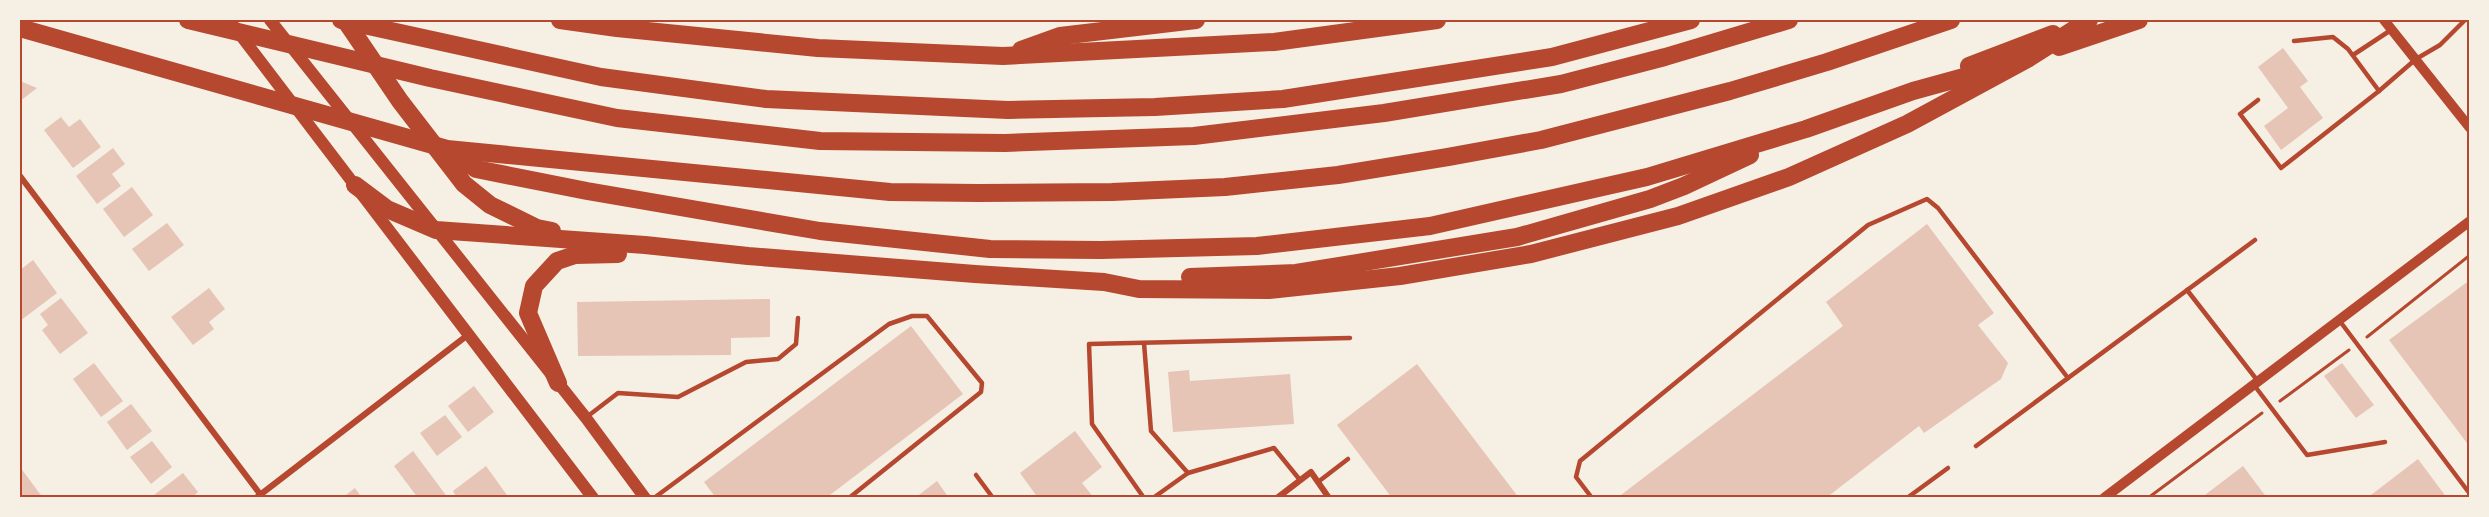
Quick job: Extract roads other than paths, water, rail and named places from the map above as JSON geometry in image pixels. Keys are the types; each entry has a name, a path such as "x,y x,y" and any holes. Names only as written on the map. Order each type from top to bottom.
{"highway":[{"path":"343,20 400,101 464,184 490,205 537,228 607,242"},
{"path":"343,20 398,34 601,77 766,99 1008,110 1155,107 1283,99 1552,57 1691,20"},
{"path":"560,20 818,48 1003,56 1274,42 1437,20"},
{"path":"1003,56 1060,36 1196,20"},
{"path":"194,21 430,78 617,118 820,141 1005,143 1182,136 1384,113 1561,84 1665,57 1789,20"},
{"path":"20,28 447,148 890,192 1112,192 1226,187 1338,175 1541,140 1730,91 1827,62 1951,20"},
{"path":"355,184 387,209 435,230 607,242 975,274 1104,282 1139,289 1269,290 1400,276 1531,254 1678,216 1731,199 1789,177 1907,124 2029,58 2091,20"},
{"path":"447,148 476,169 599,193 820,231 990,249 1101,250 1257,246 1430,226 1647,177 1806,129 1913,91 1997,54 2091,20"},
{"path":"1913,91 2001,67 2139,20"},
{"path":"1104,282 1137,277 1242,277 1296,273 1517,237 1675,189 1806,129"},
{"path":"558,383 528,313 534,286 556,261 575,255 595,254 748,256"}],"main road":[{"path":"229,20 593,498"},
{"path":"270,20 586,418 645,498"}],"street":[{"path":"2384,20 2469,128"},
{"path":"20,176 258,496 470,334"},
{"path":"2104,498 2469,221"},
{"path":"1277,498 1311,472 1329,498"}],"lane":[{"path":"2258,100 2240,114 2281,168 2416,59 2440,45 2465,20"},
{"path":"2353,55 2392,29"},
{"path":"2294,41 2333,37 2353,55 2379,91"},
{"path":"1592,498 1576,477 1580,462 1868,225 1928,199 1938,208 2068,378"},
{"path":"1976,446 2255,240"},
{"path":"2187,290 2307,454 2385,442"},
{"path":"654,498 889,324 912,316 927,316 982,383 981,392 849,498"},
{"path":"586,418 618,393 678,397 746,362 778,359 796,344 798,318"},
{"path":"2339,320 2469,494"},
{"path":"1144,498 1092,424 1089,344 1350,338"},
{"path":"1144,343 1151,431 1188,472"},
{"path":"1153,498 1188,472 1274,448 1300,480"},
{"path":"1318,482 1348,459"},
{"path":"1907,498 1948,468"},
{"path":"976,475 993,498"}]}
